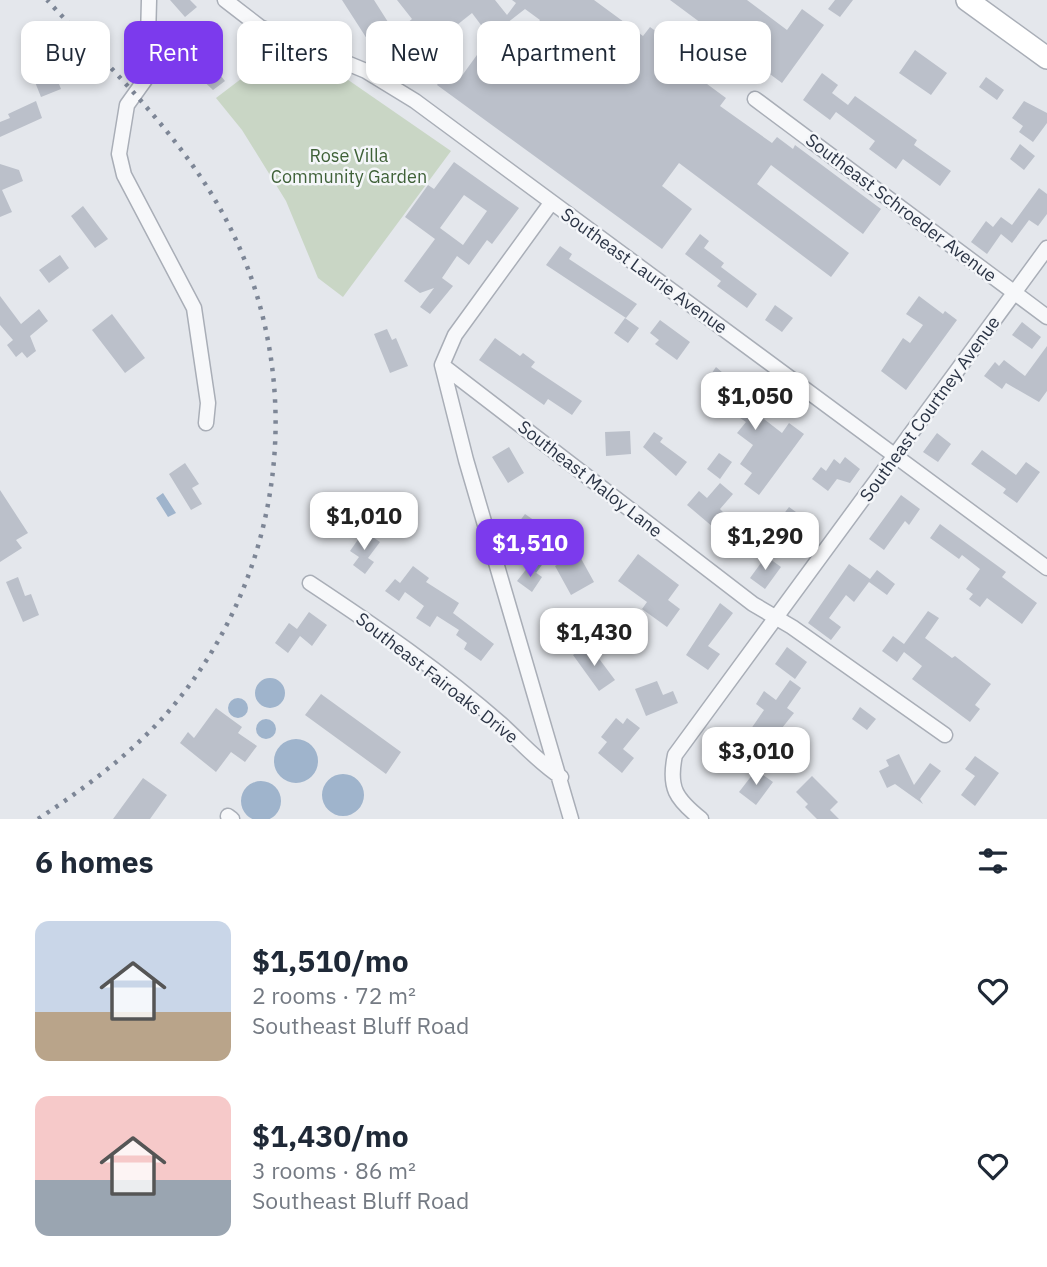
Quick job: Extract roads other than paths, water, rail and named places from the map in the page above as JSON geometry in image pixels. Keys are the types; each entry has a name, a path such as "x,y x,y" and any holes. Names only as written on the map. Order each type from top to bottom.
{"street":[{"path":"149,0 147,77 128,105 119,154 124,175 194,308 208,403 206,423"},
{"name":"Southeast Laurie Avenue","path":"225,0 260,27 366,71 387,83 1047,568"},
{"path":"971,1 1047,58"},
{"name":"Southeast Schroeder Avenue","path":"755,99 1047,317"},
{"path":"551,202 455,335 442,365 466,460 561,777 571,819"},
{"name":"Southeast Courtney Avenue","path":"701,819 676,793 670,776 675,755 1047,248"},
{"name":"Southeast Maloy Lane","path":"442,365 775,618 945,735"},
{"name":"Southeast Fairoaks Drive","path":"310,583 369,622 479,707 541,764 561,777"}],"water":[{"path":"163,493 176,513 168,517 156,498"},
{"path":"541,547 550,554 536,573 527,566"},
{"path":"270,678 276,679 284,687 284,699 276,707 270,708 264,707 256,699 255,693 256,687 264,679"},
{"path":"238,698 245,701 248,708 245,715 238,718 231,715 228,708 231,701"},
{"path":"262,719 270,719 276,729 270,739 262,739 256,733 256,725"},
{"path":"296,739 312,745 318,761 312,777 296,783 280,777 274,761 280,745"},
{"path":"343,774 358,780 364,795 358,810 343,816 328,810 322,795 328,780"},
{"path":"253,782 269,782 280,793 280,809 270,819 252,819 242,809 242,793"}],"railway":[{"path":"38,819 90,783 139,742 168,712 208,657 239,598 261,535 273,470 275,404 268,338 250,274 222,212 185,154 163,127 47,0"}],"park label":[{"name":"Rose Villa Community Garden","path":"349,166"}]}
